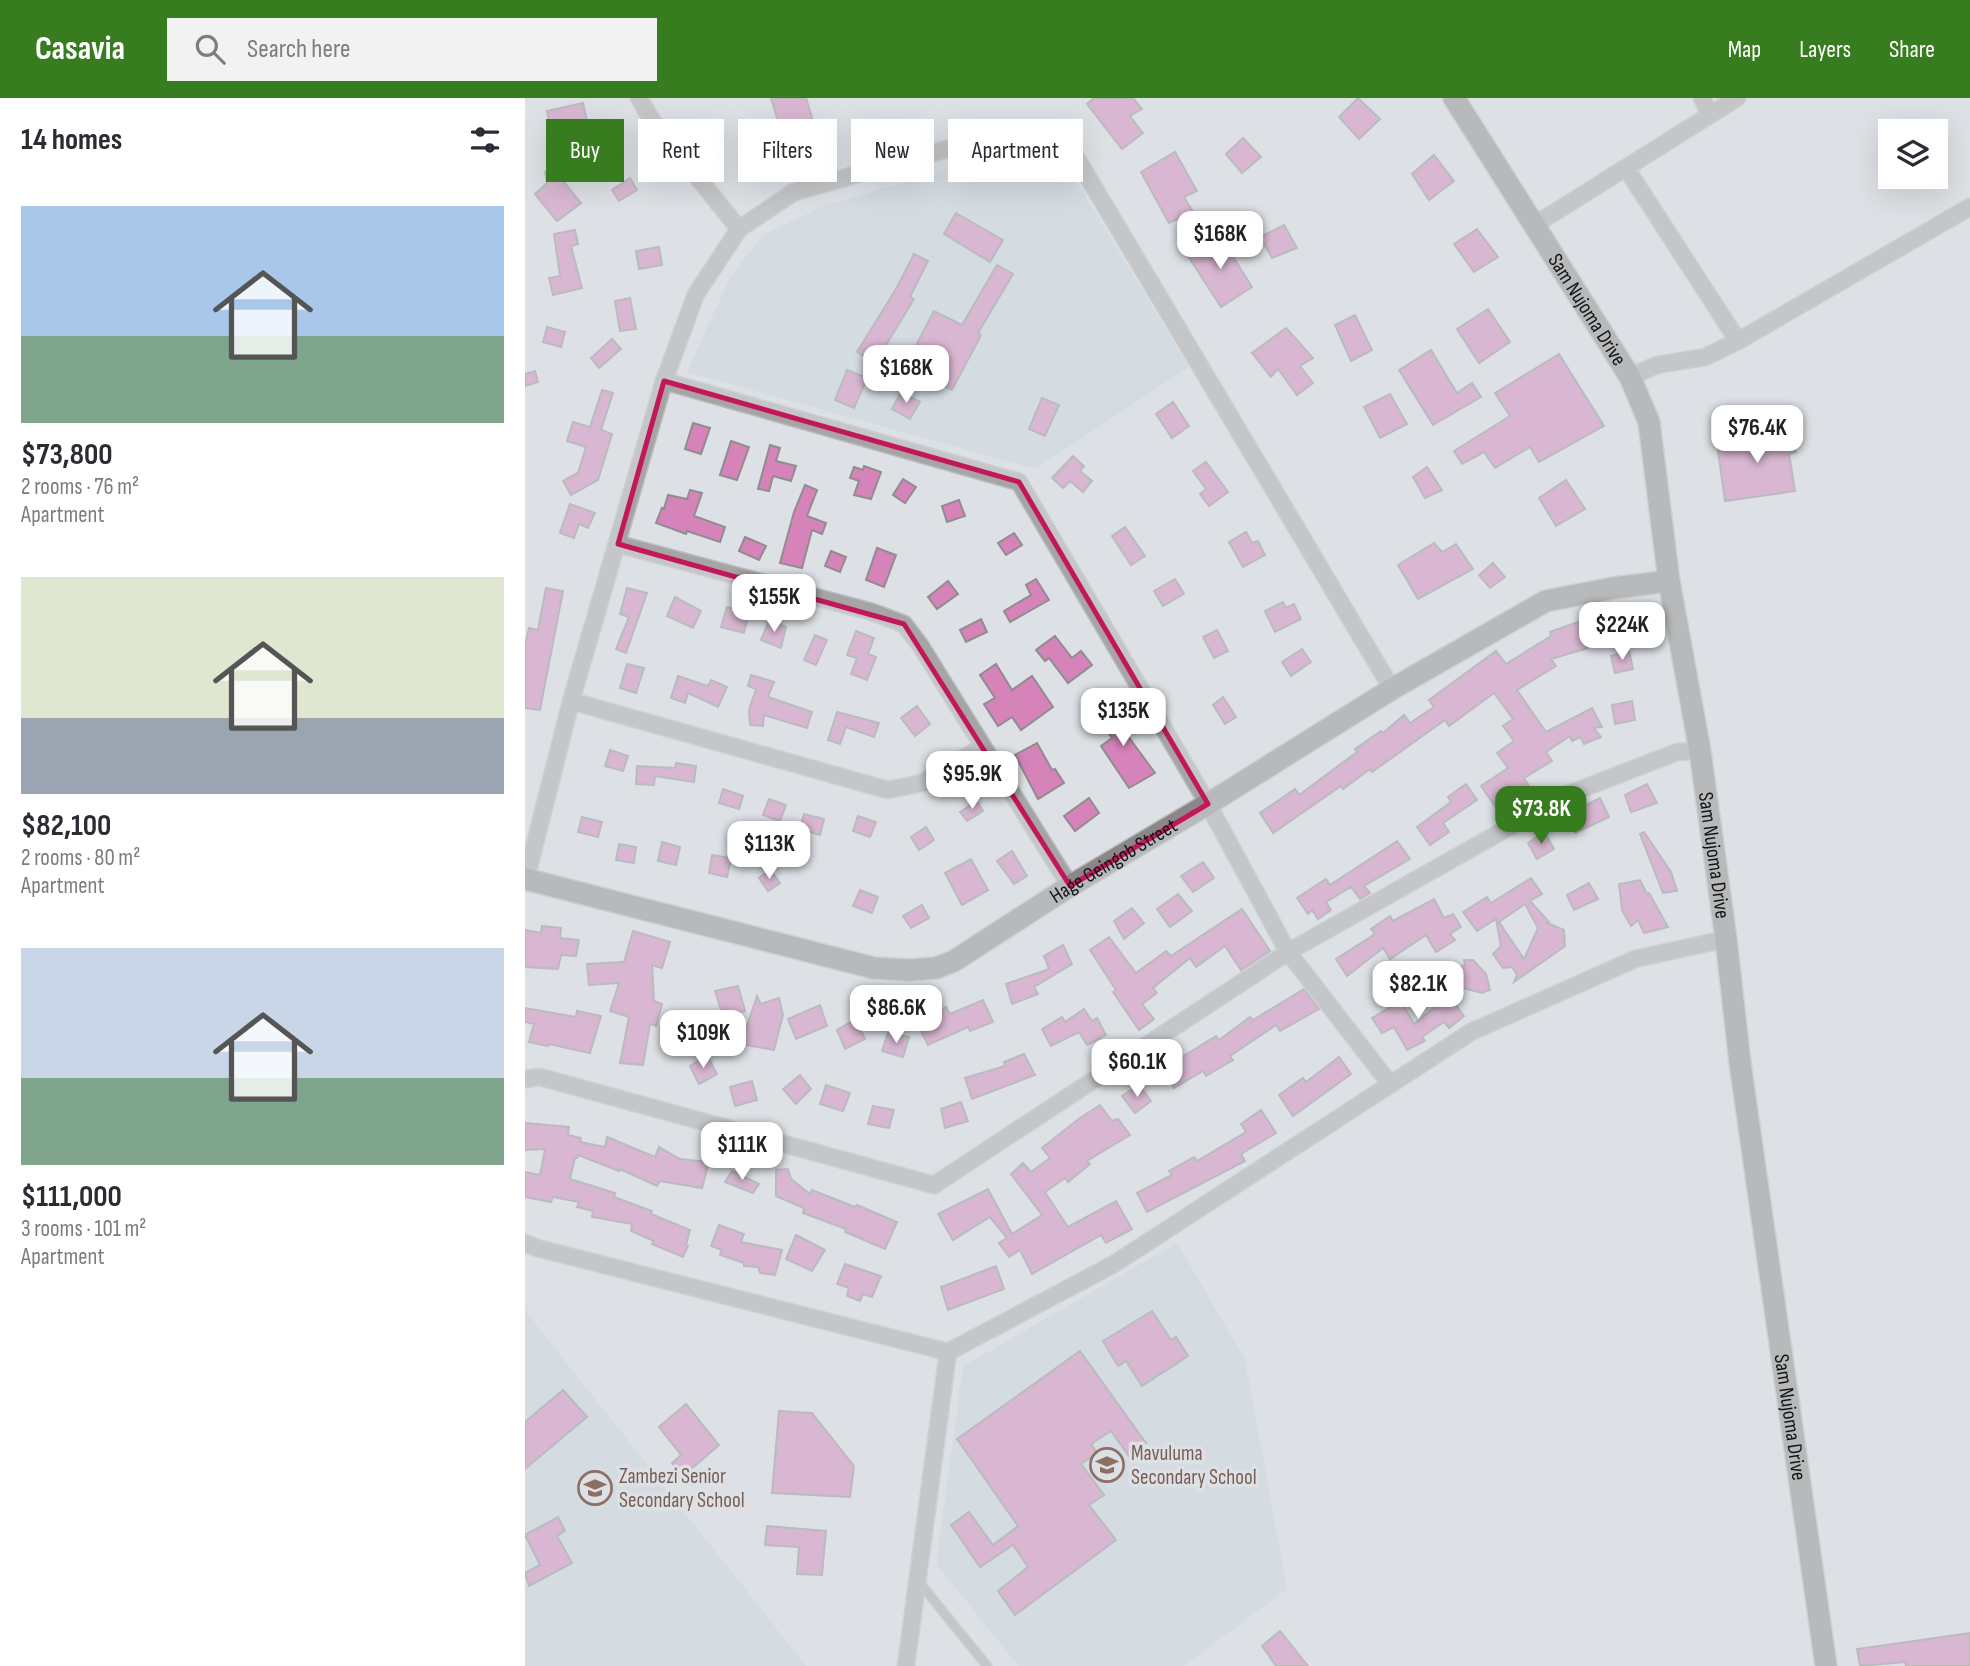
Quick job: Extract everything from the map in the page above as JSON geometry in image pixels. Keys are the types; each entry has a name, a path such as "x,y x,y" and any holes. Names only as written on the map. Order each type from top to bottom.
{"street":[{"path":"639,98 651,119 739,229"},
{"name":"Sam Nujoma Drive","path":"1454,98 1630,377 1649,422 1669,580 1700,751 1740,1063 1826,1666"},
{"path":"1702,98 1709,114"},
{"path":"1533,226 1737,98"},
{"path":"525,879 571,701 664,382 696,294 739,229 794,192 1004,133 1044,135 1076,157 1392,689"},
{"path":"1626,168 1738,341"},
{"path":"1630,377 1657,365 1705,357 1738,341 1970,207"},
{"path":"664,382 1019,482 1208,804 1288,952 1390,1084"},
{"path":"618,544 873,612 904,624 920,645 1070,886"},
{"name":"Hage Geingob Street","path":"525,879 874,968 936,968 954,961 1070,886 1392,689 1546,601 1669,580"},
{"path":"571,701 888,790 922,783 982,747"},
{"path":"525,1079 540,1077 934,1185 1288,952 1566,795 1677,752 1700,751"},
{"path":"525,1243 948,1352 1114,1264 1471,1032 1635,959 1726,939"},
{"path":"906,1666 948,1352"}],"lane":[{"path":"917,1580 987,1666"}],"highlighted area":[{"path":"664,381 1019,482 1208,804 1070,886 904,624 618,544"}],"shaded area":[{"path":"948,170 948,182 1077,182 1189,367 1035,469 687,372 730,277 764,234 826,205 906,182 934,182 934,174"},
{"name":"Mavuluma Secondary School","path":"1177,1243 1245,1359 1287,1589 1184,1666 1018,1666 936,1564 963,1366"},
{"name":"Zambezi Senior Secondary School","path":"525,1310 806,1666 525,1666"}],"building":[{"path":"771,98 806,98 812,119 777,119"},
{"path":"1094,98 1133,98 1142,109 1130,116 1143,133 1122,149 1087,104"},
{"path":"1358,98 1380,119 1359,139 1339,117"},
{"path":"583,103 587,119 549,119 547,111"},
{"path":"1243,138 1261,157 1242,173 1226,154"},
{"path":"1175,152 1197,191 1184,197 1193,212 1169,223 1141,172"},
{"path":"1434,155 1454,181 1429,200 1412,174"},
{"path":"630,178 637,190 619,201 612,190"},
{"path":"564,182 581,203 557,221 535,194 547,183"},
{"path":"956,213 1003,240 990,262 944,234"},
{"path":"1284,225 1297,248 1272,258 1260,237"},
{"path":"1477,229 1498,257 1474,272 1454,244"},
{"path":"575,230 578,244 571,246 582,288 553,295 549,278 560,276 554,234"},
{"path":"1220,236 1252,287 1221,307 1188,256"},
{"path":"659,247 662,265 639,269 636,251"},
{"path":"914,254 928,261 910,297 914,299 875,363 857,352"},
{"path":"997,265 1013,274 978,333 981,335 952,390 905,366 934,311 962,325"},
{"path":"630,298 636,329 620,331 615,301"},
{"path":"1488,309 1510,342 1479,363 1457,329"},
{"path":"1355,315 1372,350 1351,361 1335,325"},
{"path":"547,327 565,332 561,347 543,342"},
{"path":"1286,328 1313,358 1300,366 1313,383 1297,395 1278,369 1271,377 1252,353"},
{"path":"612,339 621,349 599,368 591,358"},
{"path":"1431,350 1457,393 1472,383 1481,397 1433,425 1399,370"},
{"path":"1559,354 1604,426 1539,462 1530,447 1495,468 1484,452 1462,464 1454,451 1510,416 1495,393"},
{"path":"847,370 867,378 854,408 835,400"},
{"path":"535,371 538,382 525,386 525,374"},
{"path":"602,390 613,393 601,430 612,434 598,480 571,495 563,481 578,473 586,447 567,441 573,422 590,427"},
{"path":"901,392 920,402 910,419 892,409"},
{"path":"1390,394 1407,424 1380,438 1364,407"},
{"path":"1042,398 1059,405 1045,436 1029,429"},
{"path":"1173,402 1189,426 1172,438 1156,414"},
{"path":"693,423 710,428 701,454 685,449"},
{"path":"1790,427 1796,452 1789,454 1795,491 1725,501 1717,444"},
{"path":"731,441 749,447 737,480 720,475"},
{"path":"770,445 780,448 776,461 796,466 791,481 773,476 769,491 758,489"},
{"path":"1073,456 1084,466 1080,471 1092,481 1083,492 1070,481 1063,488 1052,478"},
{"path":"1206,462 1228,492 1209,506 1200,494 1206,489 1193,471"},
{"path":"864,466 881,472 871,499 854,495 859,481 850,478 854,467 863,470"},
{"path":"1427,467 1442,490 1425,498 1413,477"},
{"path":"903,479 916,487 905,503 893,495"},
{"path":"1566,480 1585,509 1556,526 1539,498"},
{"path":"805,485 817,490 807,516 826,523 822,534 812,530 802,568 780,563 794,512"},
{"path":"690,490 702,493 694,516 725,527 720,542 656,523 668,495 687,499"},
{"path":"959,500 965,516 947,522 942,506"},
{"path":"570,504 595,513 588,528 579,524 574,538 560,533"},
{"path":"1125,527 1145,556 1131,565 1112,536"},
{"path":"1246,532 1252,543 1258,541 1265,555 1243,567 1229,542"},
{"path":"1014,533 1022,545 1006,555 998,543"},
{"path":"745,537 766,546 759,560 739,551"},
{"path":"1434,543 1442,552 1456,544 1473,569 1418,599 1398,565"},
{"path":"877,548 896,555 884,587 866,580"},
{"path":"831,551 846,557 840,572 825,566"},
{"path":"1493,563 1505,577 1490,588 1479,575"},
{"path":"1036,579 1049,600 1010,622 1004,611 1031,595 1026,585"},
{"path":"1175,579 1184,594 1163,606 1154,591"},
{"path":"948,581 958,594 937,609 928,597"},
{"path":"546,588 563,591 540,710 525,708 525,645 529,628 538,630"},
{"path":"627,588 647,593 626,653 616,649 629,617 620,614"},
{"path":"675,597 701,611 693,628 667,616"},
{"path":"1283,602 1286,608 1294,604 1301,619 1275,632 1265,611"},
{"path":"727,607 749,613 744,633 721,627"},
{"path":"981,619 987,632 966,642 960,630"},
{"path":"769,621 786,627 781,648 761,640"},
{"path":"1578,622 1588,648 1551,659 1556,666 1517,690 1546,732 1592,708 1602,727 1594,728 1601,737 1584,744 1580,737 1572,741 1570,736 1546,752 1552,761 1524,778 1529,786 1497,809 1481,786 1508,768 1497,753 1514,741 1503,726 1513,719 1494,693 1449,726 1445,720 1372,772 1370,769 1343,789 1341,786 1273,833 1260,813 1295,789 1299,795 1357,752 1355,749 1381,731 1383,733 1404,715 1410,723 1434,707 1429,700 1496,651 1506,664 1551,636 1550,632"},
{"path":"1217,630 1228,651 1214,658 1203,637"},
{"path":"856,631 874,638 868,654 876,657 867,680 851,674 857,658 847,655"},
{"path":"815,635 827,640 816,665 804,660"},
{"path":"1055,636 1072,658 1081,651 1092,665 1068,683 1049,658 1045,661 1036,650"},
{"path":"1302,649 1311,662 1291,676 1282,662"},
{"path":"1629,651 1633,669 1615,673 1611,656"},
{"path":"627,664 644,668 636,693 620,688"},
{"path":"996,664 1012,690 1032,676 1053,707 1021,730 1012,717 998,726 984,704 995,698 980,675"},
{"path":"751,675 774,682 768,697 812,712 807,728 764,715 763,726 750,725 749,710 756,689 748,686"},
{"path":"678,676 708,686 711,680 727,687 718,707 688,693 685,703 671,698"},
{"path":"1223,697 1236,717 1225,724 1213,705"},
{"path":"1111,699 1120,714 1114,717 1155,773 1129,788 1101,746 1112,738 1094,710"},
{"path":"1632,701 1635,720 1615,724 1612,705"},
{"path":"917,706 930,724 915,736 901,718"},
{"path":"837,712 879,723 874,737 846,727 840,744 828,740"},
{"path":"1037,743 1052,770 1055,769 1064,783 1038,799 1015,755"},
{"path":"610,750 628,756 623,771 605,766"},
{"path":"676,763 696,766 694,782 655,776 654,785 636,784 637,766 675,768"},
{"path":"1466,784 1477,800 1443,823 1449,832 1430,845 1417,827 1451,802 1448,797"},
{"path":"1647,784 1657,803 1631,812 1625,795"},
{"path":"723,789 743,796 739,809 719,803"},
{"path":"1089,798 1099,813 1075,831 1064,816"},
{"path":"1600,798 1609,817 1575,833 1563,812 1579,801 1584,806"},
{"path":"769,799 786,805 780,821 763,815"},
{"path":"977,801 983,811 967,821 960,812"},
{"path":"804,814 824,819 820,835 800,829"},
{"path":"858,816 876,822 870,837 853,831"},
{"path":"582,817 602,822 598,837 578,832"},
{"path":"926,827 934,840 919,850 911,837"},
{"path":"1544,832 1554,849 1537,859 1528,843"},
{"path":"1644,832 1671,872 1677,891 1663,893 1640,834"},
{"path":"1397,841 1410,859 1364,886 1370,893 1360,899 1351,887 1326,902 1331,910 1318,919 1312,910 1308,914 1297,898 1326,879 1330,885"},
{"path":"662,842 680,847 676,865 658,861"},
{"path":"619,844 636,847 634,863 616,860"},
{"path":"1012,851 1027,876 1014,884 997,861"},
{"path":"712,855 731,858 727,877 709,873"},
{"path":"971,859 988,890 962,905 945,873"},
{"path":"1203,862 1214,878 1193,892 1181,876"},
{"path":"770,870 780,883 768,891 759,878"},
{"path":"1531,878 1542,894 1530,901 1549,922 1547,923 1564,930 1565,946 1514,982 1517,975 1512,967 1503,968 1493,954 1501,946 1496,919 1477,931 1463,912 1487,897 1491,903","holes":["1525,904 1538,928 1524,959 1499,922"]},
{"path":"1640,880 1668,927 1644,933 1638,920 1631,926 1622,910 1619,884"},
{"path":"1589,883 1598,899 1574,910 1567,895"},
{"path":"860,890 878,897 872,913 853,906"},
{"path":"1178,894 1192,911 1170,927 1157,909"},
{"path":"1434,899 1444,918 1453,914 1461,927 1450,934 1455,940 1436,952 1426,935 1390,959 1383,948 1347,976 1336,959 1375,934 1371,929 1390,916 1393,921"},
{"path":"922,905 929,918 911,928 903,916"},
{"path":"1132,908 1144,923 1124,939 1114,921"},
{"path":"1242,909 1270,951 1241,970 1225,946 1196,967 1190,958 1153,988 1157,993 1142,1004 1154,1019 1139,1030 1113,992 1116,990 1090,950 1109,937 1136,973 1166,951 1171,956"},
{"path":"542,926 561,928 560,938 579,940 576,956 561,955 558,969 525,967 525,930 541,933"},
{"path":"633,931 670,942 662,968 652,965 654,1001 662,1004 656,1026 650,1024 643,1065 620,1063 629,1017 610,1011 619,983 589,985 587,964 624,962"},
{"path":"1063,945 1072,964 1034,987 1038,994 1012,1004 1006,984 1049,969 1044,956"},
{"path":"1464,960 1473,960 1486,974 1490,990 1482,993 1459,987 1456,969 1465,965"},
{"path":"738,986 745,1011 723,1016 715,991"},
{"path":"1304,989 1319,1009 1280,1031 1276,1025 1230,1056 1233,1060 1206,1076 1203,1071 1174,1088 1164,1068 1216,1036 1219,1040 1250,1017 1253,1020"},
{"path":"1446,991 1464,1016 1449,1028 1444,1022 1422,1037 1425,1041 1407,1050 1394,1027 1382,1033 1372,1018 1401,1001 1414,1024 1440,1003 1437,999"},
{"path":"757,996 761,1004 779,998 783,1015 774,1050 741,1044"},
{"path":"983,1000 993,1022 970,1031 968,1027 928,1045 921,1031 933,1026 930,1017 946,1007 950,1014"},
{"path":"820,1005 827,1026 796,1039 788,1019"},
{"path":"525,1008 576,1017 577,1011 601,1016 590,1053 529,1042 534,1024 525,1022"},
{"path":"1084,1009 1092,1021 1097,1018 1106,1035 1087,1045 1079,1032 1051,1046 1042,1029 1062,1017 1065,1022"},
{"path":"856,1019 865,1039 845,1049 837,1030"},
{"path":"888,1033 909,1037 903,1057 882,1051"},
{"path":"1024,1054 1035,1075 972,1099 965,1078 1005,1066 1004,1062"},
{"path":"707,1055 717,1074 699,1084 690,1066"},
{"path":"1339,1057 1351,1074 1293,1116 1279,1095 1303,1078 1306,1082"},
{"path":"800,1075 811,1089 796,1104 783,1089"},
{"path":"752,1081 757,1100 735,1106 730,1087"},
{"path":"826,1085 850,1093 843,1111 820,1104"},
{"path":"1139,1085 1151,1101 1135,1113 1122,1096"},
{"path":"961,1102 968,1121 945,1128 941,1109"},
{"path":"1100,1105 1112,1121 1118,1119 1130,1135 1087,1161 1090,1164 1068,1182 1065,1178 1045,1192 1068,1227 1116,1201 1132,1229 1106,1243 1101,1235 1032,1274 1020,1250 1009,1257 999,1243 1007,1238 990,1217 953,1240 938,1214 988,1189 1012,1234 1042,1215 1011,1174 1023,1163 1031,1172 1050,1158 1042,1148"},
{"path":"873,1106 894,1110 889,1128 868,1124"},
{"path":"1261,1110 1276,1133 1241,1154 1245,1161 1147,1212 1137,1193 1172,1175 1169,1171 1194,1157 1197,1161 1246,1132 1241,1124"},
{"path":"525,1123 569,1127 568,1135 581,1138 580,1142 605,1147 607,1137 655,1157 659,1147 680,1159 709,1162 702,1188 660,1181 657,1186 620,1169 619,1171 578,1155 575,1158 570,1179 615,1193 614,1197 652,1211 651,1214 690,1230 683,1257 652,1244 654,1241 631,1231 632,1224 592,1217 593,1211 577,1207 579,1202 553,1197 551,1202 525,1197 525,1172 540,1175 545,1149 525,1150"},
{"path":"788,1169 791,1179 810,1194 812,1190 897,1222 885,1249 845,1232 846,1229 803,1213 804,1208 776,1196 776,1170"},
{"path":"732,1171 759,1184 753,1193 725,1182"},
{"path":"719,1225 744,1234 741,1242 782,1250 775,1275 760,1273 758,1267 744,1266 744,1263 720,1255 722,1250 711,1246"},
{"path":"796,1235 825,1250 812,1271 786,1259"},
{"path":"845,1264 881,1276 872,1297 863,1294 860,1301 847,1296 849,1288 837,1284"},
{"path":"996,1266 1004,1289 948,1310 941,1287"},
{"path":"1152,1311 1171,1340 1176,1337 1188,1356 1142,1386 1126,1361 1118,1366 1103,1341"},
{"path":"1080,1351 1146,1443 1129,1456 1111,1431 1091,1444 1097,1453 1081,1464 1104,1495 1089,1505 1116,1540 1015,1615 998,1591 1028,1567 1013,1545 980,1567 951,1525 969,1512 993,1545 1018,1526 957,1439"},
{"path":"563,1390 587,1417 525,1469 525,1422"},
{"path":"686,1404 719,1445 683,1476 672,1463 681,1455 659,1427"},
{"path":"779,1411 812,1413 854,1466 850,1497 772,1493"},
{"path":"558,1517 565,1531 557,1536 572,1563 529,1586 525,1573 540,1565 525,1535"},
{"path":"767,1526 826,1531 822,1575 797,1574 799,1547 765,1545"},
{"path":"1280,1631 1308,1666 1276,1666 1262,1646"},
{"path":"1970,1633 1970,1666 1906,1666 1905,1662 1860,1666 1857,1649"}],"place":[{"name":"Mavuluma Secondary School","path":"1107,1465"},
{"name":"Zambezi Senior Secondary School","path":"595,1488"}]}
